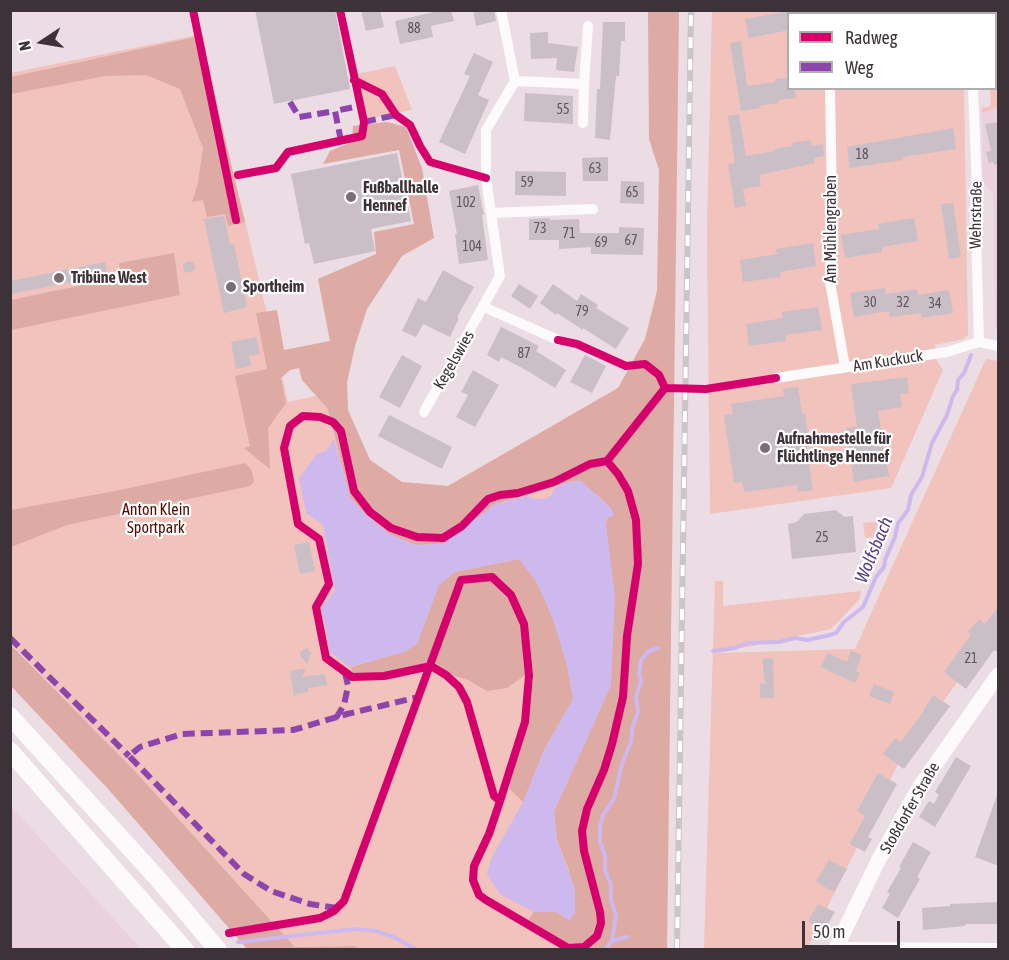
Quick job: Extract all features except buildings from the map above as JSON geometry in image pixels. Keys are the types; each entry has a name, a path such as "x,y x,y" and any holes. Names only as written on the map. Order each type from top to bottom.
{"highway":[{"path":"10,716 158,879 218,950"},
{"path":"10,751 185,950"}],"main road":[{"name":"Stoßdorfer Straße","path":"836,948 878,861 920,786 999,675"}],"street":[{"path":"501,10 515,81 584,84"},
{"path":"583,123 588,26"},
{"name":"Kegelswies","path":"424,412 500,276 486,178 486,130 515,81"},
{"name":"Am Mühlengraben","path":"830,90 832,204 830,282 845,367"},
{"name":"Wehrstraße","path":"973,90 977,188 975,195 978,342"},
{"path":"491,213 593,209"},
{"path":"484,307 558,340"},
{"name":"Am Kuckuck","path":"776,378 947,352 978,342 999,346"},
{"path":"836,948 999,948"}],"shaded area":[{"path":"648,11 679,11 667,949 564,949 526,923 534,912 556,912 570,921 572,915 569,870 557,840 554,812 611,685 606,524 610,507 581,481 568,482 495,504 443,544 415,545 389,534 365,514 350,497 328,409 302,380 299,368 290,370 281,378 286,403 268,428 270,469 244,448 250,446 235,376 267,369 256,313 277,310 284,350 330,341 318,279 376,254 374,232 414,224 399,150 323,164 330,151 352,142 353,126 387,122 406,127 422,168 434,238 402,256 367,309 355,346 347,383 348,410 370,460 402,482 448,486 618,388 645,339 657,291 659,170 649,139"},
{"path":"998,11 998,329 995,329 993,193 983,182 982,113 982,108 991,106 990,90 997,90 997,12 980,12"},
{"path":"200,36 245,222 228,226 225,214 207,217 203,200 192,202 198,183 203,148 180,89 146,75 105,76 11,94 11,77"},
{"path":"174,253 180,295 11,330 11,300 121,277 119,263"},
{"path":"334,439 350,497 365,514 389,534 415,545 443,544 495,504 528,496 534,499 546,499 551,496 555,488 568,482 581,481 610,507 614,515 606,519 615,597 611,685 554,812 557,840 575,889 575,914 572,915 570,921 556,912 534,912 500,894 487,874 491,859 523,802 544,750 573,699 567,665 552,616 536,581 519,559 455,572 439,585 417,644 404,652 350,667 330,652 322,608 335,590 323,525 306,513 299,478 317,454 326,451"},
{"path":"245,463 251,469 254,481 250,486 67,525 11,547 11,510 115,491"},
{"path":"519,559 536,581 552,616 567,665 573,699 544,750 523,802 509,788 528,727 534,675 525,675 507,688 487,691 468,680 452,675 436,663 428,661 423,665 378,674 357,675 352,673 351,667 404,652 417,644 439,585 455,572"},
{"path":"10,644 133,769 295,947 355,946 360,949 247,949 109,790 11,686"},
{"path":"11,806 141,949 11,949"}],"green space":[{"path":"712,11 964,11 787,12 787,90 964,90 968,335 963,339 935,345 937,361 943,370 891,488 710,514 707,233"},
{"name":"Anton Klein Sportpark","path":"202,34 288,402 334,392 370,460 402,482 448,486 618,388 617,949 360,950 355,946 295,947 133,769 11,644 11,73"},
{"path":"395,66 412,110 367,119 357,74"},
{"path":"997,66 998,107 982,113 982,108 991,106 990,90 997,90"},
{"path":"986,359 998,361 998,626 898,764 807,949 704,949 715,581 723,581 723,606 861,591 859,600 831,629 718,653 855,649"},
{"path":"880,521 873,537 865,538 863,523"}],"waterway":[{"name":"Wolfsbach","path":"713,651 735,648 748,643 779,642 795,638 807,640 826,636 836,633 844,622 863,607 876,577 884,567 898,523 908,510 911,495 922,477 932,443 947,415 957,390 958,380 964,373 971,355"},
{"name":"Wolfsbach","path":"605,950 612,941 616,915 611,900 611,885 605,870 600,827 603,815 614,799 622,764 631,742 638,712 636,697 641,682 639,673 641,660 649,651 658,648"},
{"name":"Wolfsbach","path":"238,942 356,929 376,931 396,938 417,950"},
{"path":"613,941 627,937"}],"railway":[{"path":"677,950 691,10"}],"marked path":[{"path":"290,102 299,117 335,111"},
{"path":"341,141 335,111 359,106"},
{"path":"364,122 396,115"},
{"path":"10,638 129,756"},
{"path":"336,718 344,705 348,686 345,672"},
{"path":"337,908 310,904 271,891 244,874 129,756 140,747 182,734 293,730 419,697"}],"cycle path":[{"path":"193,10 236,220"},
{"path":"238,175 276,168 288,152 362,136 364,122 340,10"},
{"path":"354,80 382,94 396,115 410,125 430,162 486,178"},
{"path":"558,340 577,344 626,366 645,364 659,375 665,388"},
{"path":"607,461 628,491 636,520 638,564 627,636 623,697 612,744 604,770 587,809 582,831 584,851 601,923 597,936 584,947 568,948 479,895 473,880 474,866 489,834 500,801 494,796 467,702 459,687 446,675 431,666 384,676 352,677 326,658 316,607 329,584 319,539 298,524 284,448 290,426 303,416 320,417 333,422 341,431 354,491 370,512 391,528 417,537 443,538 462,526 488,499 554,482 590,464 607,461 665,388 706,389 776,378"},
{"path":"229,933 320,918 334,911 344,901 461,580 492,577 511,595 524,624 529,676 525,722 500,801"}],"place":[{"name":"Fußballhalle Hennef","path":"351,197"},
{"name":"Tribüne West","path":"59,278"},
{"name":"Sportheim","path":"231,287"},
{"name":"Aufnahmestelle für Flüchtlinge Hennef","path":"765,448"}]}
